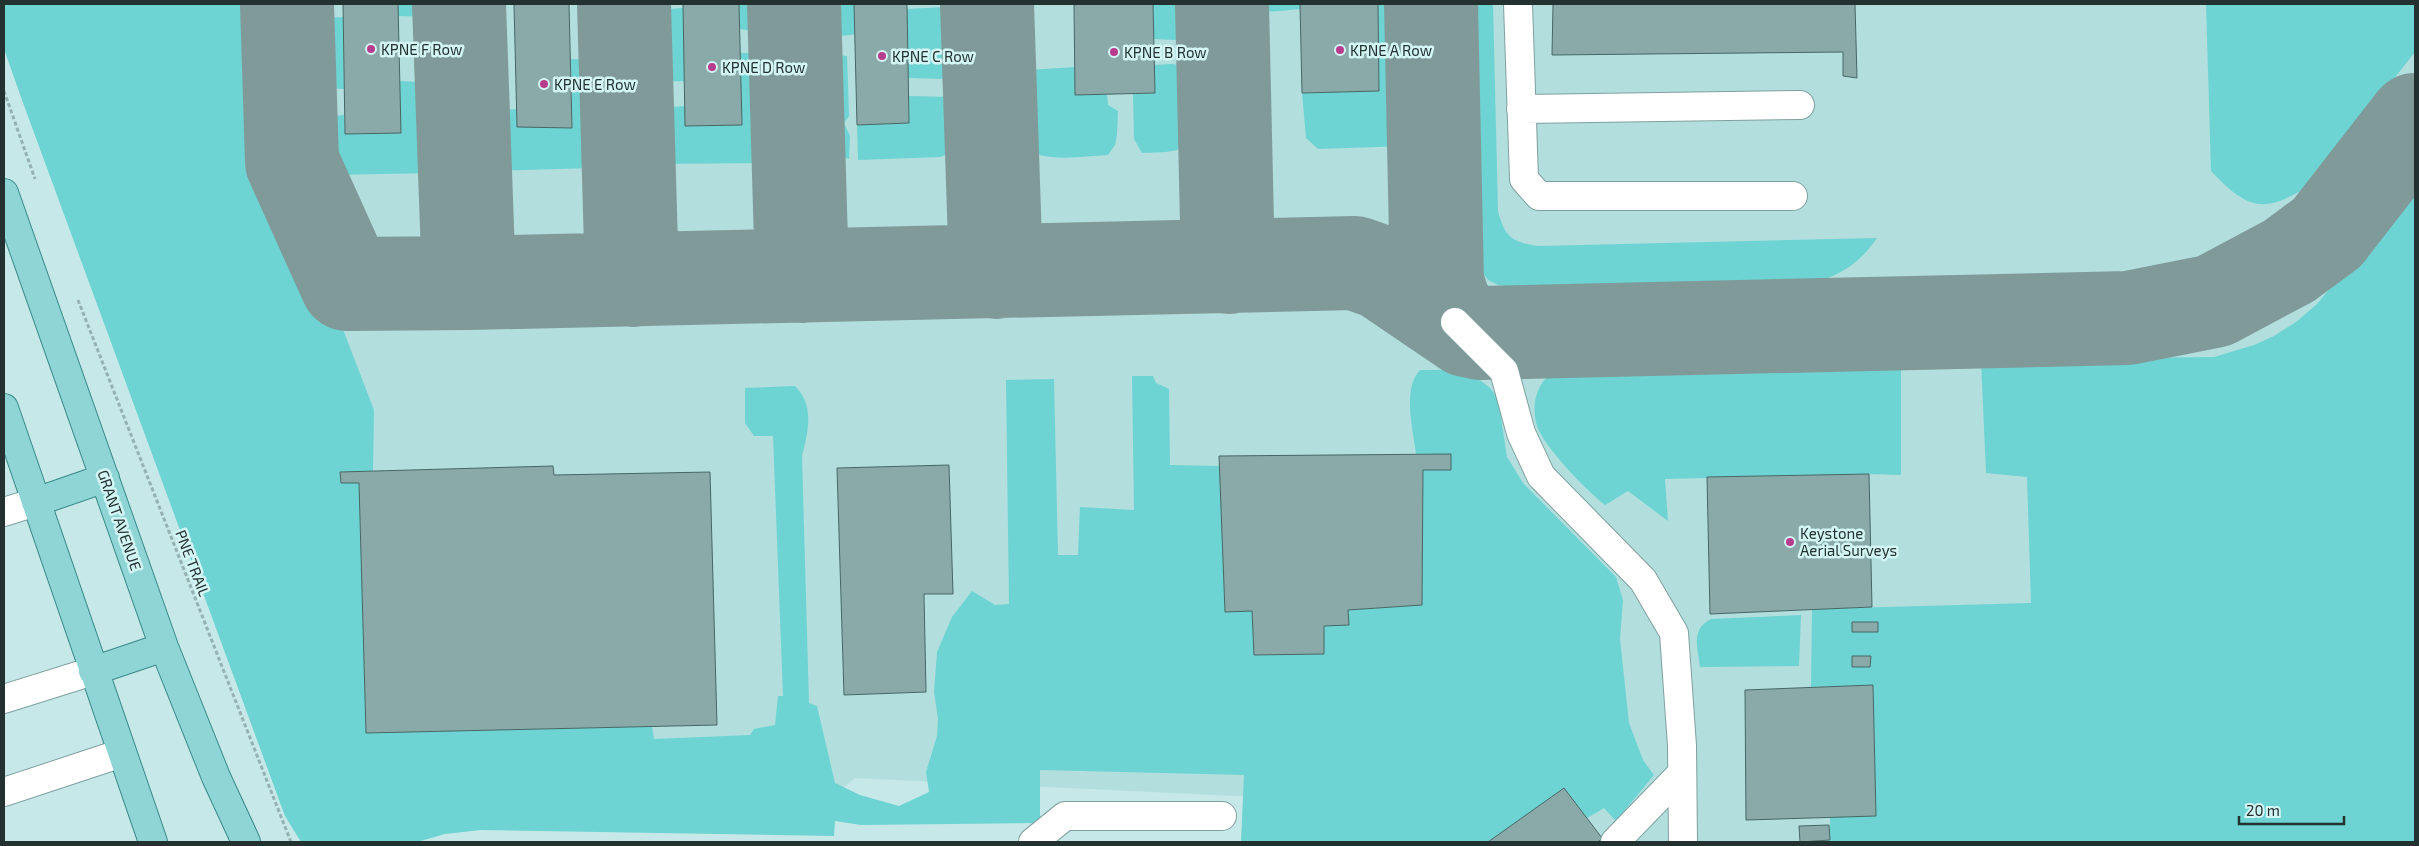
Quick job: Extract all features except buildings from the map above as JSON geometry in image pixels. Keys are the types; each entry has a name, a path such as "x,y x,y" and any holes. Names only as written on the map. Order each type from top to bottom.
{"main road":[{"name":"GRANT AVENUE","path":"4,193 164,647 216,777 246,842"},
{"path":"4,408 153,842"},
{"path":"36,502 105,478"},
{"path":"93,671 164,647"}],"lane":[{"path":"1518,4 1524,179 1538,196 1793,196"},
{"path":"1521,109 1800,104"},
{"path":"1456,322 1504,371 1521,433 1540,476 1643,580 1674,633 1682,773 1683,842"},
{"path":"4,512 36,502"},
{"path":"4,699 93,671"},
{"path":"4,792 122,753"},
{"path":"1615,842 1682,773"},
{"path":"1033,842 1065,816 1222,816"}],"path":[{"name":"PNE TRAIL","path":"75,292 291,842"}],"shaded area":[{"path":"4,4 2415,4 2415,842 1343,842 1341,801 855,778 805,820 285,816 80,256"},
{"path":"4,4 264,4 267,72 279,163 374,410 373,471 340,472 341,483 359,483 366,733 652,726 654,739 750,735 754,729 775,725 778,696 783,696 773,436 754,436 745,423 745,388 795,386 801,394 808,411 808,429 802,456 809,703 817,706 835,783 860,795 899,806 929,792 926,772 937,736 938,719 934,692 937,652 952,617 972,591 995,605 1009,604 1006,380 1054,379 1058,555 1078,555 1080,507 1134,510 1132,376 1153,376 1156,383 1169,389 1170,465 1220,466 1225,611 1252,611 1254,655 1324,654 1324,626 1348,610 1422,605 1423,470 1451,470 1451,454 1416,454 1410,410 1411,388 1420,370 1473,370 1476,377 1490,388 1498,399 1507,457 1523,483 1616,577 1623,600 1620,639 1629,723 1643,760 1654,775 1616,821 1604,808 1587,818 1564,788 1488,842 1241,841 1244,775 1040,770 1040,823 861,825 835,821 834,836 481,830 445,834 417,842 301,842 285,816 22,100 4,49"},
{"path":"398,4 435,4 435,17 398,16"},
{"path":"739,4 777,5 768,27 751,31 740,29"},
{"path":"815,4 854,4 855,34 837,35 823,29 815,20"},
{"path":"1153,4 1202,4 1201,17 1196,33 1184,39 1154,39"},
{"path":"1247,4 1300,4 1300,9 1265,11 1253,8"},
{"path":"1378,4 1403,6 1416,16 1418,23 1420,121 1418,133 1407,146 1318,149 1306,138 1302,93 1379,91"},
{"path":"1457,4 1493,4 1498,211 1507,233 1516,240 1539,246 1877,238 1854,263 1841,272 1825,279 1511,287 1498,285 1488,280 1465,249 1460,155"},
{"path":"2206,4 2415,4 2415,52 2311,184 2281,201 2258,204 2236,194 2211,171"},
{"path":"944,7 962,15 965,70 944,79 908,78 907,9"},
{"path":"683,8 685,81 661,80 654,76 648,63 647,34 649,25 652,18 659,11"},
{"path":"343,17 344,89 321,88 311,83 308,76 308,29 318,20"},
{"path":"740,53 758,53 767,56 775,67 778,149 774,157 768,162 762,163 659,164 651,150 649,126 652,116 659,108 685,106 686,126 742,125"},
{"path":"836,55 847,56 849,116 844,123 850,136 849,159 830,148 820,133 818,123 816,103 817,72 823,63"},
{"path":"571,59 595,60 604,70 608,159 606,164 592,168 492,171 486,168 479,151 479,123 490,111 517,109 517,127 572,127"},
{"path":"1171,64 1191,68 1201,79 1204,87 1205,108 1200,128 1195,137 1185,147 1168,152 1142,153 1134,139 1133,94 1155,93 1154,65"},
{"path":"1075,67 1075,95 1107,94 1108,105 1118,111 1115,145 1108,155 1072,158 1045,156 1025,149 1011,131 1008,119 1007,94 1010,71"},
{"path":"400,81 420,82 436,90 440,162 432,173 333,175 327,173 315,154 311,139 312,124 315,118 344,115 345,134"},
{"path":"909,96 952,97 964,104 965,128 955,147 941,157 858,160 857,125 909,123"},
{"path":"2415,186 2415,842 1796,842 1830,840 1830,817 1876,815 1873,685 1811,687 1812,609 2031,603 2027,477 1986,473 1981,360 2214,357 2254,345 2274,336 2296,322 2317,304"},
{"path":"1901,361 1901,475 1869,474 1665,479 1668,521 1628,491 1605,505 1557,457 1541,435 1535,417 1535,400 1541,384 1561,367"},
{"path":"1801,615 1799,666 1700,667 1697,647 1698,634 1704,623 1711,619"}],"taxiway":[{"path":"287,4 292,162 347,284 469,283 1355,263 1383,273 1467,330 1481,333 2128,318 2214,301 2289,261 2327,233 2415,120"},
{"path":"459,4 469,283"},
{"path":"624,4 632,280"},
{"path":"794,4 802,276"},
{"path":"987,4 996,272"},
{"path":"1222,4 1228,267"},
{"path":"1431,4 1437,282 1444,304 1455,322"}],"place":[{"name":"KPNE F Row","path":"371,49"},
{"name":"KPNE A Row","path":"1340,50"},
{"name":"KPNE B Row","path":"1114,52"},
{"name":"KPNE C Row","path":"882,56"},
{"name":"KPNE D Row","path":"712,67"},
{"name":"KPNE E Row","path":"544,84"},
{"name":"Keystone Aerial Surveys","path":"1790,542"}]}
